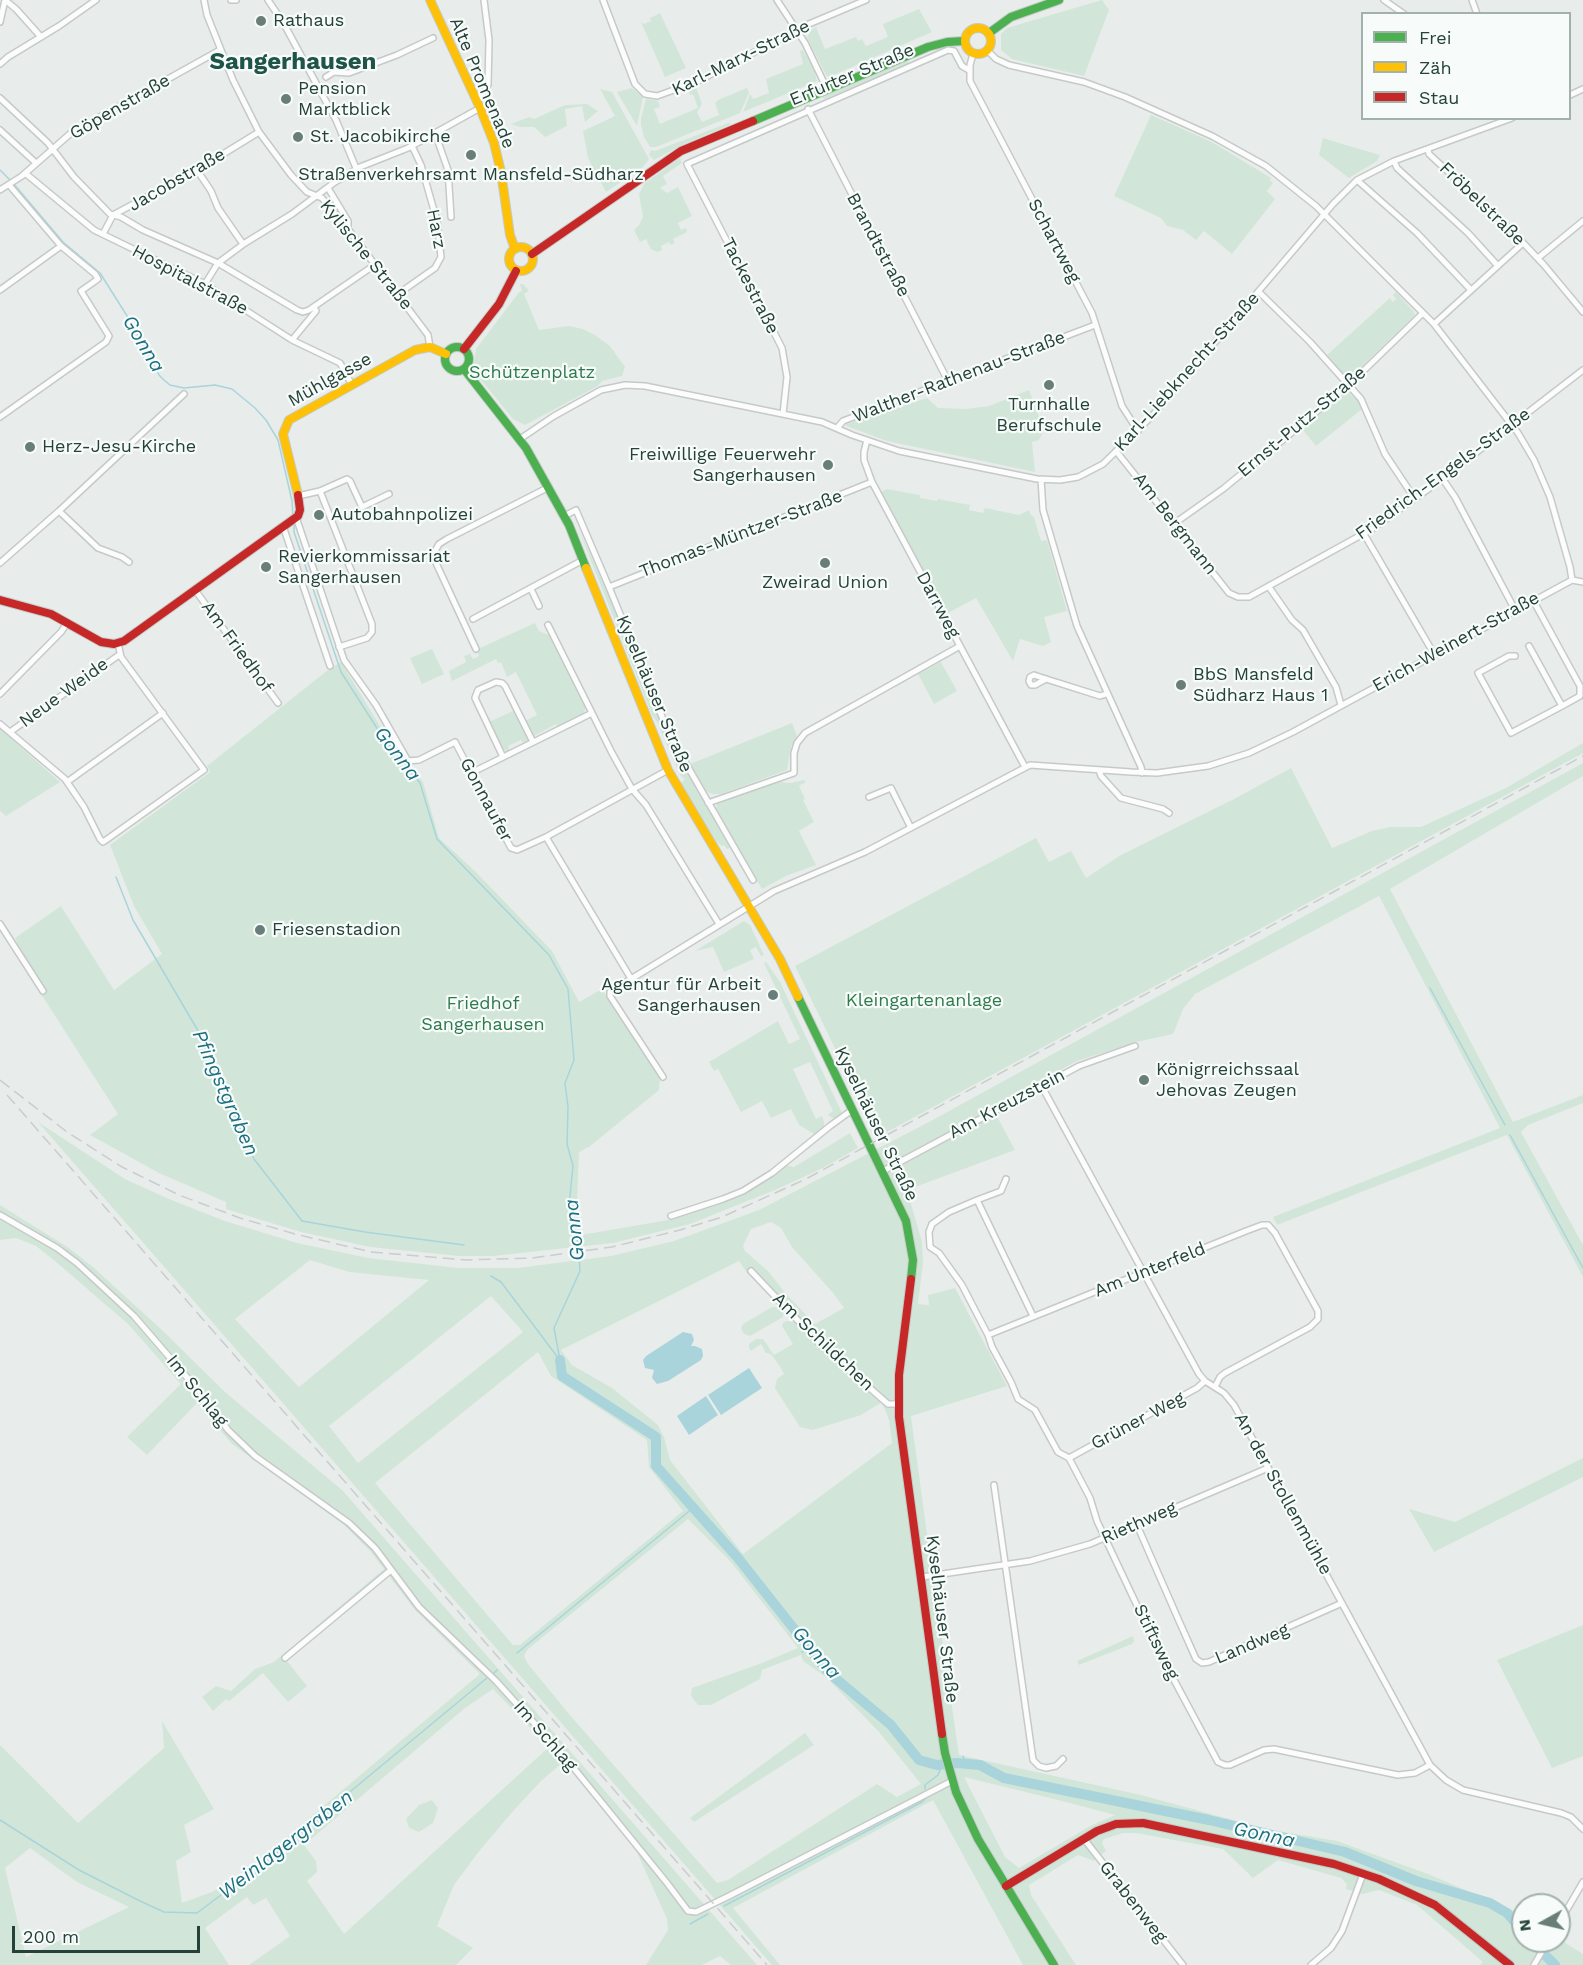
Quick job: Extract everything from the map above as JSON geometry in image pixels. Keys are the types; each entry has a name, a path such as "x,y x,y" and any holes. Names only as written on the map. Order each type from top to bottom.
{"main road":[{"name":"Alte Promenade","path":"430,0 480,108 498,157 510,235 515,249"},
{"path":"989,33 1011,17 1059,0"},
{"path":"982,28 989,33 992,42 988,51 981,55 973,54 966,48 964,41 968,33 974,29 982,28"},
{"name":"Erfurter Straße","path":"532,254 669,158 933,45 964,41"},
{"path":"524,248 532,254 533,260 529,268 523,272 511,267 510,253 515,249 524,248"},
{"path":"464,349 502,299 516,271"},
{"path":"430,347 446,354"},
{"name":"Mühlgasse","path":"291,521 300,510 283,434 285,425 294,416 415,350 430,347"},
{"path":"453,347 464,349 470,359 464,369 455,371 449,368 445,363 446,354 453,347"},
{"name":"Kyselhäuser Straße","path":"464,369 520,439 549,487 583,560 668,770 783,964 906,1221 913,1260 902,1343 899,1404 945,1753 951,1778"},
{"path":"0,600 51,614 99,641 108,644 118,643 129,638 291,521"},
{"path":"951,1778 978,1839 1054,1965"},
{"path":"1006,1886 1108,1826 1143,1823 1334,1864 1364,1874 1435,1905 1510,1965"}],"street":[{"path":"0,22 5,0 41,37"},
{"name":"Kylische Straße","path":"204,0 207,15 237,91 259,132 285,168 307,192 318,195 348,228 428,335 430,347"},
{"path":"231,0 236,0"},
{"path":"268,0 284,24 336,120 356,168"},
{"path":"476,99 486,90 488,81 489,36 484,0"},
{"name":"Karl-Marx-Straße","path":"603,0 633,81 641,91 656,96 666,95 696,82 797,30 866,0"},
{"path":"777,0 811,53 827,89"},
{"path":"1384,0 1401,12"},
{"path":"0,54 1,63 93,1"},
{"path":"326,77 334,72 348,73 397,56 433,38"},
{"name":"Göpenstraße","path":"0,190 11,185 75,130 220,50"},
{"name":"Erfurter Straße","path":"687,164 808,109 948,50 954,51 962,66 969,70"},
{"path":"988,51 1009,65 1084,82 1125,97 1212,136 1266,166 1325,214 1434,324 1512,425 1534,460 1550,497 1572,580 1583,582"},
{"path":"969,70 973,54"},
{"name":"Schartweg","path":"969,70 972,84 1092,313 1122,406 1138,430"},
{"path":"0,98 52,148 74,177 106,210 143,230 218,263 291,307 303,312 314,307 376,264"},
{"path":"205,284 218,263 356,168 412,146 480,108"},
{"name":"Brandtstraße","path":"808,109 948,381"},
{"name":"Karl-Liebknecht-Straße","path":"837,428 899,451 1041,479 1065,479 1083,475 1100,466 1138,430 1325,214 1358,180 1394,161 1507,120"},
{"path":"733,129 738,141"},
{"path":"0,130 36,163"},
{"name":"Jacobstraße","path":"103,234 113,215 197,170 259,132"},
{"path":"435,133 448,170 451,217"},
{"name":"Harz","path":"398,294 435,268 441,257 437,221 421,165 412,146"},
{"name":"Fröbelstraße","path":"1428,150 1429,154 1538,258 1583,312"},
{"path":"1394,161 1397,168 1468,233 1498,266"},
{"name":"Tackestraße","path":"687,164 782,348 787,377 783,414"},
{"path":"197,170 243,244"},
{"name":"Hospitalstraße","path":"23,175 94,230 205,284 292,339 340,363 352,385"},
{"path":"1358,180 1417,233 1471,291"},
{"path":"0,417 106,342 109,336 81,291 98,279 60,246 11,185"},
{"path":"328,189 348,221 348,228"},
{"name":"Fröbelstraße","path":"1538,258 1583,221"},
{"path":"1434,324 1523,243"},
{"path":"0,290 60,246"},
{"path":"1259,292 1310,342 1362,401 1385,454 1415,499"},
{"path":"292,339 316,310 314,307"},
{"name":"Ernst-Putz-Straße","path":"1175,523 1223,489 1348,385 1423,313"},
{"name":"Walther-Rathenau-Straße","path":"520,439 554,416 601,390 625,385 663,389 822,422 837,428 843,421 1095,326"},
{"name":"Friedrich-Engels-Straße","path":"1233,596 1249,597 1364,534 1415,499 1583,370"},
{"path":"0,563 184,394"},
{"name":"Darrweg","path":"867,440 864,455 872,482 1025,767"},
{"name":"Am Bergmann","path":"1116,451 1233,596"},
{"path":"1442,478 1455,496 1515,610"},
{"path":"298,496 320,491 348,479 362,507 389,494"},
{"path":"1041,479 1043,510 1074,618 1142,773"},
{"name":"Thomas-Müntzer-Straße","path":"609,586 872,482"},
{"path":"476,649 436,563 435,551 439,544 447,539 549,487"},
{"path":"291,521 339,647 368,638 372,632 372,624 320,491"},
{"name":"Kyselhäuser Straße","path":"564,516 576,510 669,734 753,880"},
{"path":"59,511 98,548 129,562"},
{"path":"291,521 330,666"},
{"path":"1364,534 1434,654"},
{"path":"473,619 531,590 552,575 583,560"},
{"name":"Erich-Weinert-Straße","path":"1025,767 1030,765 1142,773 1189,769 1235,758 1278,740 1572,580"},
{"path":"1269,587 1303,630 1335,687 1341,705"},
{"name":"Am Friedhof","path":"195,590 278,703"},
{"path":"531,590 539,606"},
{"path":"1515,656 1509,656 1478,674 1511,733 1580,696 1581,689 1533,600"},
{"path":"0,694 61,632 67,623"},
{"path":"548,625 632,789 646,805 719,924"},
{"path":"0,724 67,782 103,842 204,770 119,655 118,643"},
{"path":"708,803 794,773 796,743 805,733 960,646"},
{"path":"1529,646 1562,706"},
{"name":"Gonnaufer","path":"339,647 345,662 376,705 408,761 419,760 455,742 511,848 517,850 546,837"},
{"name":"Neue Weide","path":"10,732 119,655"},
{"path":"1046,679 1100,696 1106,694"},
{"path":"503,757 475,698 478,690 496,682 506,686 533,742"},
{"path":"67,782 163,713"},
{"path":"471,773 592,713"},
{"path":"663,1077 610,996 614,988 781,886 865,852 1025,767"},
{"path":"630,977 546,837 668,770"},
{"path":"1099,770 1101,776 1121,798 1163,808 1169,813"},
{"path":"869,797 891,788 910,828"},
{"path":"0,924 43,991"},
{"name":"Am Kreuzstein","path":"883,1171 1041,1084 1079,1066 1136,1046"},
{"name":"An der Stollenmühle","path":"1041,1084 1199,1374 1205,1381 1224,1393 1234,1405 1430,1765 1446,1780 1463,1790 1561,1813 1571,1818 1583,1829"},
{"path":"671,1216 723,1200 743,1191 772,1173 836,1120 852,1110"},
{"path":"988,1335 954,1272 939,1253 930,1247 929,1232 932,1224 949,1212 1001,1191 1006,1179"},
{"path":"977,1200 1033,1316"},
{"name":"Im Schlag","path":"0,1215 57,1248 77,1263 134,1316 203,1396 228,1430 255,1456 349,1523 375,1548 419,1608 496,1681 564,1756 689,1912 696,1912 720,1900 951,1778"},
{"name":"Am Unterfeld","path":"988,1335 1262,1225 1268,1226 1275,1233 1318,1311 1318,1319 1310,1327 1225,1373 1215,1387"},
{"name":"Am Schildchen","path":"751,1271 823,1347 888,1404 899,1404"},
{"name":"Stiftsweg","path":"988,1335 1018,1399 1035,1410 1058,1452 1069,1458 1088,1494 1097,1521 1167,1669 1215,1758 1221,1764 1230,1765 1264,1750 1274,1749 1398,1775 1415,1773 1430,1765"},
{"name":"Grüner Weg","path":"1069,1458 1197,1388 1205,1381"},
{"name":"Riethweg","path":"922,1577 1039,1559 1106,1538 1268,1468"},
{"path":"994,1485 1033,1760 1039,1766 1046,1768 1056,1766 1063,1760"},
{"name":"Landweg","path":"1137,1525 1179,1621 1197,1659 1202,1663 1342,1604"},
{"path":"285,1658 391,1570"},
{"name":"Grabenweg","path":"1084,1839 1183,1965"},
{"path":"1311,1965 1331,1948 1342,1931 1364,1874"},
{"path":"1571,1902 1583,1882"}],"green space":[{"path":"1102,0 1109,10 1084,76 1012,59 1001,50 1001,34 1007,28"},
{"path":"919,9 932,32 829,77 807,38 810,31 816,27 825,49 856,37 858,41 862,39 866,46 888,37 883,24"},
{"path":"660,13 686,68 665,77 641,22 644,24 651,21 650,18"},
{"path":"803,50 817,81 743,112 750,94 753,99 769,93 766,79 803,64 800,51"},
{"path":"908,61 909,64 823,98 823,95"},
{"path":"696,87 702,104 697,112 702,122 719,115 715,103 718,100 747,88 749,93 740,113 656,147 650,147 641,125 646,99 658,101 660,107 654,109 660,124 698,108 693,94 690,95 688,90"},
{"path":"632,88 643,97 637,126 617,92"},
{"path":"600,89 612,92 649,159 642,168 606,192 588,158 583,131 615,116"},
{"path":"587,104 598,111 585,122 582,106 565,109 567,126 545,137 534,127 520,127 511,124 529,117 534,119 565,105"},
{"path":"1151,115 1212,142 1271,178 1273,183 1267,191 1275,199 1232,254 1204,231 1196,240 1183,230 1167,226 1161,218 1114,196"},
{"path":"731,122 729,125 654,160 649,155 651,150 655,151"},
{"path":"1323,138 1380,155 1377,161 1349,178 1319,155"},
{"path":"680,158 682,163 663,176 667,184 660,188 667,193 678,187 692,216 678,223 681,230 686,228 687,232 673,239 675,243 671,245 669,242 661,246 662,250 657,252 651,249 646,239 640,242 634,230 643,217 639,194 644,184"},
{"name":"Schützenplatz","path":"520,284 523,284 529,291 524,294 539,330 569,326 583,329 610,346 625,367 622,376 602,381 598,386 525,425 513,419 473,367 476,349 520,291 522,292"},
{"path":"1396,292 1415,315 1355,373 1346,378 1327,355 1390,298 1393,302 1396,299 1393,295"},
{"path":"1029,390 1044,430 1039,440 1032,442 1035,472 887,441 844,425 927,398 938,408 966,409 989,406"},
{"path":"1347,391 1357,400 1362,409 1316,446 1302,429"},
{"path":"887,489 920,495 920,498 970,505 969,510 983,513 985,508 1019,515 1029,510 1034,517 1041,541 1047,540 1067,611 1044,617 1051,642 1043,646 1020,639 1013,661 976,598 946,614 881,492"},
{"path":"578,528 606,589 661,724 730,848 727,849 717,842 679,784 685,780 680,775 652,715"},
{"path":"535,623 539,631 551,636 586,707 583,715 558,727 556,724 534,736 525,721 537,715 516,672 507,677 501,662 498,663 496,659 452,681 449,671 466,662 464,656 470,654 473,659 479,656 477,651 480,648"},
{"path":"432,649 444,674 422,684 410,658"},
{"name":"Friedhof Sangerhausen","path":"341,662 392,746 423,782 439,838 476,872 552,951 579,1002 602,989 660,1077 659,1090 589,1147 579,1152 577,1201 581,1235 674,1219 744,1195 786,1165 794,1167 850,1133 858,1148 821,1169 775,1190 690,1224 613,1243 493,1256 459,1256 370,1247 301,1232 226,1209 226,1202 159,1173 90,1135 118,1114 43,997 15,938 61,906 114,990 162,954 134,906 110,845 210,772 207,766"},
{"path":"941,662 957,691 934,704 918,674"},
{"path":"515,710 528,740 524,744 521,740 508,746 510,751 506,751 499,744 489,722"},
{"path":"792,723 797,736 791,747 787,770 721,794 712,794 706,791 690,764"},
{"path":"0,729 60,782 6,816 0,811"},
{"name":"Kleingartenanlage","path":"1583,743 1583,753 878,1137 795,966 1036,838 1049,862 1071,851 1086,878 1121,855 1291,768 1332,848 1372,831 1390,827 1421,827 1506,788"},
{"path":"1583,763 1583,776 1390,889 1513,1122 1583,1095 1583,1103 1528,1125 1521,1132 1583,1245 1583,1277 1507,1135 1277,1225 1273,1217 1500,1128 1379,896 1195,994 1183,1009 1173,1034 1136,1042 1077,1061 992,1107 1015,1150 907,1190 922,1242 923,1263 918,1304 929,1305 928,1295 955,1288 1007,1386 911,1416 930,1557 937,1565 939,1580 936,1596 959,1755 1141,1795 1266,1829 1337,1841 1428,1874 1511,1909 1511,1953 1571,1953 1571,1946 1583,1954 1583,1965 1480,1965 1483,1962 1417,1905 1379,1890 1362,1894 1346,1889 1347,1884 1341,1878 1278,1860 1253,1878 1223,1849 1136,1833 1123,1833 1104,1839 1102,1843 1106,1851 1094,1861 1078,1855 1029,1885 1031,1895 1076,1965 1023,1965 933,1800 733,1908 780,1965 772,1965 38,1122 125,1179 169,1199 225,1221 297,1243 368,1258 458,1268 518,1268 611,1256 674,1241 759,1210 929,1122","holes":["771,1222 781,1228 792,1247 844,1308 815,1324 786,1294 769,1272 745,1251 743,1246 751,1229","310,1260 349,1272 429,1280 299,1387 235,1319","739,1261 747,1273 780,1307 772,1307 743,1324 741,1328 744,1334 750,1336 783,1317 784,1310 796,1322 783,1323 782,1326 793,1344 774,1355 763,1339 756,1339 749,1344 749,1348 751,1351 761,1344 766,1353 771,1354 779,1365 784,1374 777,1379 775,1388 800,1427 813,1430 861,1415 882,1402 889,1420 892,1443 743,1554 670,1460 658,1425 612,1388 572,1365 561,1350","491,1296 523,1332 358,1463 329,1426","538,1352 551,1376 647,1440 649,1467 683,1511 520,1645 513,1645 375,1483","688,1519 731,1562 798,1648 692,1688 691,1696 698,1705 711,1705 760,1679 762,1670 801,1655 803,1661 826,1677 879,1732 921,1784 897,1797 877,1784 728,1880 717,1883 528,1664 524,1656 528,1649","964,1777 1115,1815 1092,1825 1019,1868 1005,1857"]},
{"path":"804,780 806,782 799,786 814,822 799,831 816,865 786,876 762,889 716,811 717,803 778,782 791,783"},
{"path":"744,921 750,925 764,955 761,956 756,947 750,950 754,959 724,972 713,947 695,951"},
{"path":"766,962 780,982 842,1113 834,1119 829,1116 828,1114 833,1111 810,1062 793,1069 816,1119 822,1116 824,1122 824,1127 814,1134 799,1125 791,1109 771,1118 762,1101 741,1112 718,1069 714,1071 709,1062 778,1021 789,1044 800,1039 764,963"},
{"path":"0,1205 69,1248 93,1267 225,1392 343,1491 757,1965 731,1965 720,1956 702,1965 646,1965 668,1930 667,1919 635,1848 565,1763 542,1780 514,1810 454,1885 437,1926 473,1948 456,1965 249,1965 290,1936 266,1898 253,1905 247,1897 205,1928 229,1965 0,1965 0,1745 78,1823 164,1748 162,1721 214,1809 184,1825 191,1852 176,1861 182,1903 212,1892 259,1866 274,1848 480,1674 415,1610 389,1576 287,1661 307,1686 288,1702 263,1673 213,1711 202,1697 216,1686 231,1691 255,1669 274,1662 384,1569 344,1525 232,1444 197,1403 147,1455 127,1437 181,1384 128,1324 55,1261 36,1246 16,1238 0,1240","holes":["493,1689 549,1747 344,1934 307,1881 317,1872 316,1861 304,1845 465,1708","30,1848 77,1882 129,1907 26,1957 5,1868"]},
{"path":"1583,1458 1583,1477 1434,1552 1409,1509 1455,1522"},
{"path":"1583,1625 1583,1756 1552,1768 1497,1660"},
{"path":"1133,1636 1132,1644 1079,1665 1077,1661"},
{"path":"805,1733 814,1745 694,1822 690,1818"},
{"path":"432,1800 438,1808 433,1823 419,1832 409,1828 406,1819 419,1805"}],"water":[{"path":"683,1332 692,1334 694,1340 691,1346 702,1349 701,1360 668,1381 657,1384 652,1378 654,1370 645,1368 643,1360"},
{"path":"749,1368 762,1388 721,1415 708,1395"},
{"path":"706,1396 718,1415 689,1435 677,1416"}],"waterway":[{"name":"Gonna","path":"0,170 10,180"},
{"name":"Gonna","path":"13,183 63,242 100,273 164,380 170,385 184,388 215,385 232,389 266,420 278,440 292,501 293,517"},
{"name":"Gonna","path":"294,522 294,532 341,672 382,736 420,783 437,839 549,955 568,989 574,1060 565,1083 568,1107 567,1144 573,1166 569,1205 578,1242 580,1271 554,1328 560,1360"},
{"name":"Pfingstgraben","path":"116,877 133,920 197,1029 254,1159 302,1221 464,1245"},
{"path":"1430,988 1505,1125"},
{"path":"1510,1135 1583,1268"},
{"name":"Pfingstgraben","path":"491,1276 501,1282 559,1359"},
{"name":"Gonna","path":"560,1360 562,1376 656,1437 656,1466 738,1558 828,1672 891,1725 919,1760 937,1765 957,1763 980,1765 1004,1778 1209,1820 1345,1852 1416,1881 1490,1903 1511,1918"},
{"name":"Weinlagergraben","path":"517,1653 693,1508"},
{"name":"Gonna","path":"802,1652 810,1649"},
{"name":"Weinlagergraben","path":"494,1673 497,1670"},
{"name":"Weinlagergraben","path":"0,1820 79,1870 140,1901 164,1912 197,1913 259,1871 280,1850 487,1678"},
{"path":"963,1756 965,1763"},
{"path":"925,1789 925,1785 938,1775 942,1765"},
{"path":"724,1906 922,1802 927,1797"},
{"path":"690,1924 708,1914"},
{"name":"Gonna","path":"1543,1953 1555,1965"}],"railway":[{"path":"0,1080 67,1132 122,1167 179,1195 240,1218 295,1234 371,1252 466,1260 532,1258 612,1247 722,1217 806,1179 1583,756"},
{"path":"7,1095 767,1965"}],"traffic: fast":[{"path":"989,33 1011,17 1059,0"},
{"path":"753,121 928,47 947,42 964,41"},
{"path":"457,347 466,350 469,359 466,368 457,371 448,368 445,359 448,350 457,347"},
{"path":"464,369 526,448 569,525 586,568"},
{"path":"798,997 906,1221 913,1260 911,1279"},
{"path":"942,1734 956,1792 978,1839 1054,1965"}],"traffic: slow":[{"path":"430,0 494,143 501,172 510,235 515,249"},
{"path":"978,28 988,31 991,41 988,51 978,54 968,51 965,41 968,31 978,28"},
{"path":"521,247 530,250 533,259 530,268 521,271 512,268 509,259 512,250 521,247"},
{"path":"298,495 283,434 289,420 415,350 430,347 446,354"},
{"path":"586,568 668,770 780,959 798,997"}],"traffic: jam":[{"path":"532,254 681,151 753,121"},
{"path":"464,349 499,304 516,271"},
{"path":"0,600 51,614 101,642 114,644 124,641 298,516 300,510 298,495"},
{"path":"911,1279 899,1375 899,1417 942,1734"},
{"path":"1006,1886 1097,1831 1116,1824 1143,1823 1334,1864 1379,1879 1435,1905 1510,1965"}],"place":[{"name":"Rathaus","path":"261,21"},
{"name":"Pension Marktblick","path":"286,99"},
{"name":"St. Jacobikirche","path":"298,137"},
{"name":"Straßenverkehrsamt Mansfeld-Südharz","path":"471,155"},
{"name":"Turnhalle Berufschule","path":"1049,385"},
{"name":"Herz-Jesu-Kirche","path":"30,447"},
{"name":"Freiwillige Feuerwehr Sangerhausen","path":"828,465"},
{"name":"Autobahnpolizei","path":"319,515"},
{"name":"Zweirad Union","path":"825,563"},
{"name":"Revierkommissariat Sangerhausen","path":"266,567"},
{"name":"BbS Mansfeld Südharz Haus 1","path":"1181,685"},
{"name":"Friesenstadion","path":"260,930"},
{"name":"Agentur für Arbeit Sangerhausen","path":"773,995"},
{"name":"Königrreichssaal Jehovas Zeugen","path":"1144,1080"}],"district":[{"name":"Sangerhausen","path":"293,62"}]}
